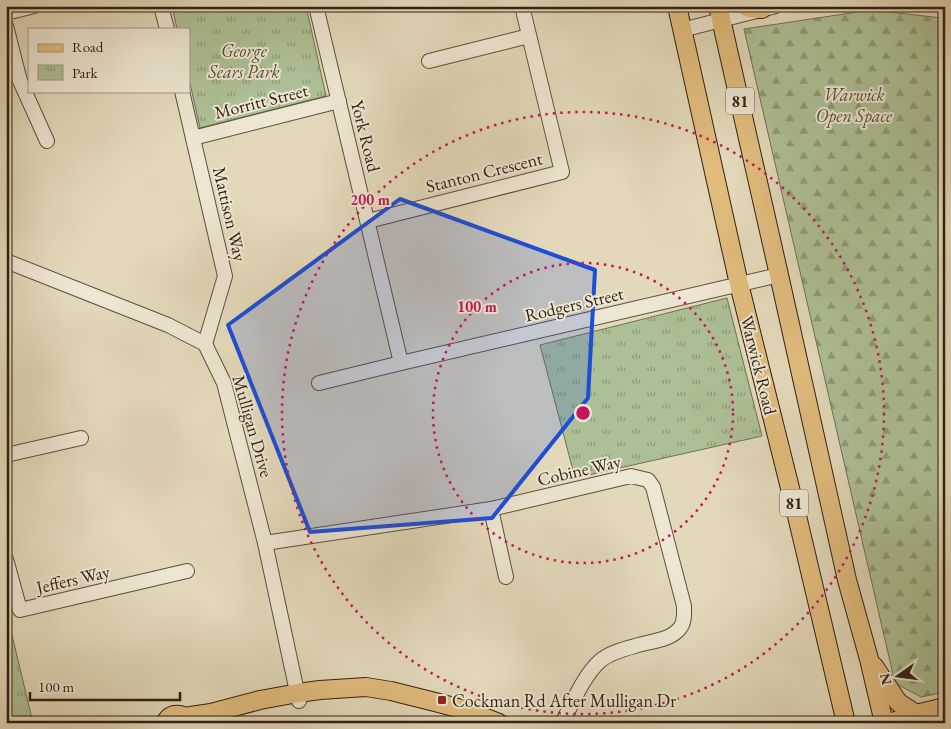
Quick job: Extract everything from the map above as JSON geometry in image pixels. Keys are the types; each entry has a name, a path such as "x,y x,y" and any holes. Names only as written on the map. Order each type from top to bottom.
{"main road":[{"name":"Warwick Road","path":"677,6 739,284 846,723"},
{"name":"81","path":"720,14 847,580 869,659 884,723"},
{"path":"869,659 898,702 916,714"},
{"path":"210,723 262,709 320,690 366,687 435,702 499,723"},
{"path":"164,722 174,715 180,715 187,720 260,700 298,697 366,697 380,698 432,709 472,723"},
{"path":"889,723 945,707"}],"street":[{"path":"6,13 34,6"},
{"path":"162,6 167,28"},
{"name":"York Road","path":"316,6 402,363"},
{"name":"Stanton Crescent","path":"368,221 562,172 522,6"},
{"path":"682,30 720,14 761,7"},
{"path":"6,26 20,81 48,141"},
{"path":"429,61 529,36"},
{"name":"Mattison Way","path":"182,92 225,276 204,344"},
{"name":"Morritt Street","path":"193,138 339,101"},
{"path":"6,261 168,325 204,344"},
{"name":"Rodgers Street","path":"319,383 780,275"},
{"name":"Mulligan Drive","path":"204,344 224,383 266,543 298,697"},
{"path":"6,455 81,438"},
{"name":"Cobine Way","path":"266,543 491,509 631,476 648,480 653,487 684,606 682,627 670,637 613,653 600,661 584,681 562,723"},
{"path":"491,509 506,577"},
{"name":"Jeffers Way","path":"6,558 20,610 186,571"}],"highlighted area":[{"path":"400,199 595,270 588,398 492,518 310,532 228,325"}],"green space":[{"name":"George Sears Park","path":"172,6 306,6 326,96 200,128 190,83 190,28 177,28"},
{"name":"Warwick Open Space","path":"871,10 945,19 945,692 921,697 895,683 744,29"},
{"path":"727,298 762,436 575,478 540,345"},
{"path":"6,612 7,614 33,723 6,723"}],"place":[{"name":"Cockman Rd After Mulligan Dr","path":"442,700"}]}
